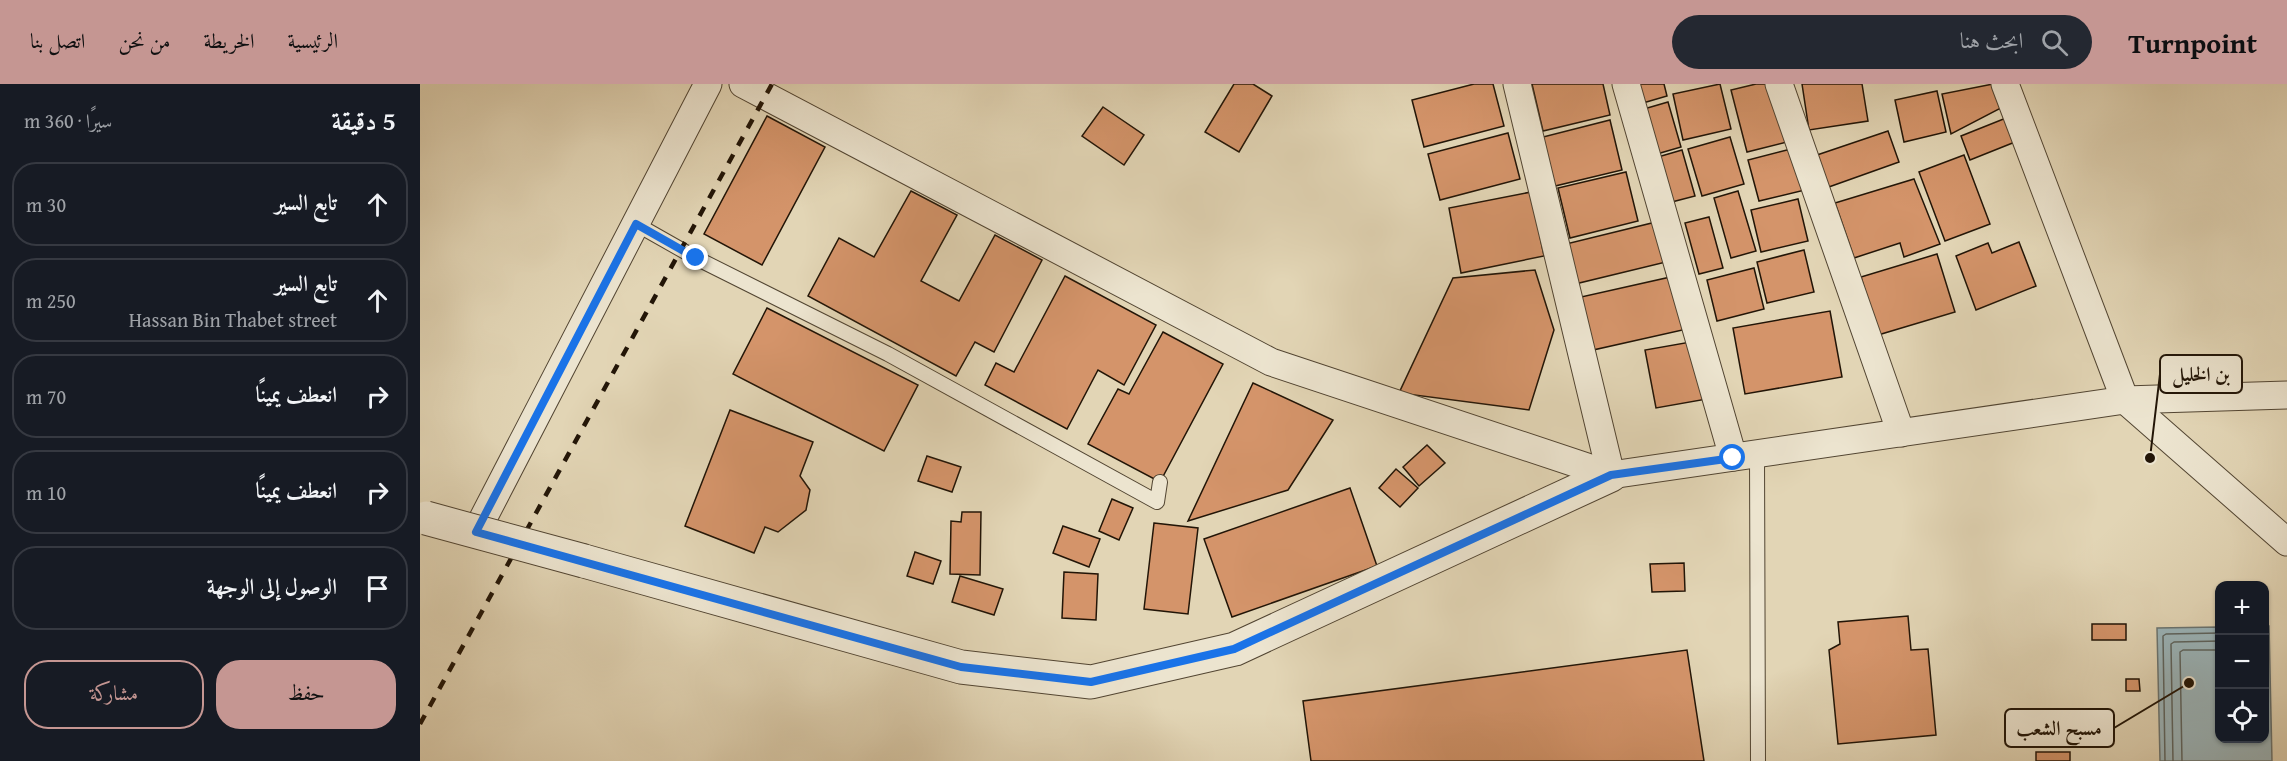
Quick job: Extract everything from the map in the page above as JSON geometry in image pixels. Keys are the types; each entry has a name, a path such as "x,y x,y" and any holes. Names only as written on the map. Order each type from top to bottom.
{"street":[{"path":"476,532 708,84"},
{"path":"743,84 777,104 1271,362 1611,475"},
{"path":"1517,84 1611,475"},
{"path":"1626,84 1745,456"},
{"path":"1779,84 1901,433"},
{"path":"2005,84 2125,400 2287,542"},
{"path":"423,517 961,667 1091,682 1234,649 1611,475 2125,400 2287,395"}],"lane":[{"path":"636,224 696,258 888,354 1157,502 1160,482"},
{"path":"1745,456 1758,761"}],"water":[{"path":"2269,626 2272,761 2160,761 2157,628 2215,627 2215,743 2269,743"}],"building":[{"path":"1234,84 1253,84 1272,96 1239,152 1205,132"},
{"path":"1474,84 1493,84 1504,126 1424,147 1412,100"},
{"path":"1532,84 1603,84 1610,115 1543,131"},
{"path":"1630,84 1664,84 1667,96 1636,105"},
{"path":"1720,84 1731,129 1683,140 1673,94"},
{"path":"1756,84 1777,84 1791,141 1747,152 1731,90"},
{"path":"1802,84 1862,84 1868,121 1809,130"},
{"path":"1993,84 2001,108 1951,134 1942,94"},
{"path":"1937,91 1946,132 1904,142 1895,100"},
{"path":"1668,102 1681,147 1650,156 1637,111"},
{"path":"1103,107 1144,135 1124,165 1082,136"},
{"path":"767,116 825,147 762,265 704,234"},
{"path":"2006,118 2015,142 1970,160 1961,136"},
{"path":"1610,120 1622,170 1555,186 1543,137"},
{"path":"1888,131 1899,162 1826,188 1814,156"},
{"path":"1508,133 1520,179 1440,200 1428,154"},
{"path":"1730,137 1744,184 1702,196 1688,149"},
{"path":"1795,148 1805,190 1759,201 1748,160"},
{"path":"1682,150 1695,196 1664,204 1651,159"},
{"path":"1964,155 1990,224 1945,241 1919,172"},
{"path":"1626,172 1638,221 1570,238 1558,188"},
{"path":"1914,179 1940,244 1904,257 1900,243 1854,258 1835,203"},
{"path":"911,191 957,215 921,281 959,301 995,235 1042,260 994,352 975,342 956,376 808,296 839,238 874,257"},
{"path":"1738,191 1756,251 1731,258 1714,198"},
{"path":"1531,192 1544,256 1461,273 1449,208"},
{"path":"1798,199 1808,241 1761,252 1751,210"},
{"path":"1709,217 1723,268 1699,274 1685,223"},
{"path":"1656,222 1666,262 1575,284 1566,244"},
{"path":"2019,242 2036,286 1976,310 1956,256 1988,243 1992,253"},
{"path":"1804,250 1814,292 1767,303 1757,262"},
{"path":"1937,254 1955,312 1878,335 1861,277"},
{"path":"1754,268 1764,309 1717,321 1707,280"},
{"path":"1535,270 1554,330 1529,410 1399,393 1453,278"},
{"path":"1065,276 1156,325 1124,385 1098,370 1067,429 985,385 996,363 1014,372"},
{"path":"1675,276 1687,329 1593,350 1581,297"},
{"path":"767,308 918,385 884,451 733,374"},
{"path":"1830,311 1842,377 1745,394 1733,328"},
{"path":"1163,332 1223,364 1160,482 1088,444 1118,389 1129,394"},
{"path":"1696,341 1707,399 1656,408 1645,350"},
{"path":"1253,383 1333,420 1288,490 1188,521"},
{"path":"730,410 813,442 800,476 810,490 806,510 778,532 765,527 754,553 685,526"},
{"path":"1427,445 1445,463 1419,486 1403,467"},
{"path":"927,456 961,467 952,492 918,481"},
{"path":"1396,469 1418,488 1400,507 1379,488"},
{"path":"1350,488 1377,566 1232,617 1204,539"},
{"path":"1112,499 1133,508 1119,540 1099,531"},
{"path":"962,512 981,512 980,575 950,574 951,521 961,522"},
{"path":"1154,523 1198,528 1188,614 1144,609"},
{"path":"1063,526 1100,539 1089,567 1053,553"},
{"path":"915,552 941,561 933,584 907,576"},
{"path":"1684,563 1685,591 1652,592 1650,564"},
{"path":"1064,572 1098,574 1096,620 1062,618"},
{"path":"960,576 1003,589 994,615 952,602"},
{"path":"1908,616 1911,650 1928,649 1936,735 1838,744 1829,650 1840,644 1838,622"},
{"path":"2092,624 2126,624 2126,640 2092,640"},
{"path":"1687,650 1704,761 1311,761 1303,701"},
{"path":"2126,679 2139,679 2140,691 2126,691"},
{"path":"2036,752 2070,752 2070,761 2036,761"}],"railway":[{"path":"420,724 772,84"}],"place":[{"name":"بن الخليل","path":"2150,458"},
{"name":"مسبح الشعب","path":"2189,683"}],"route":[{"path":"696,258 636,224 476,532 961,667 1091,682 1234,649 1611,475 1733,458"}]}
